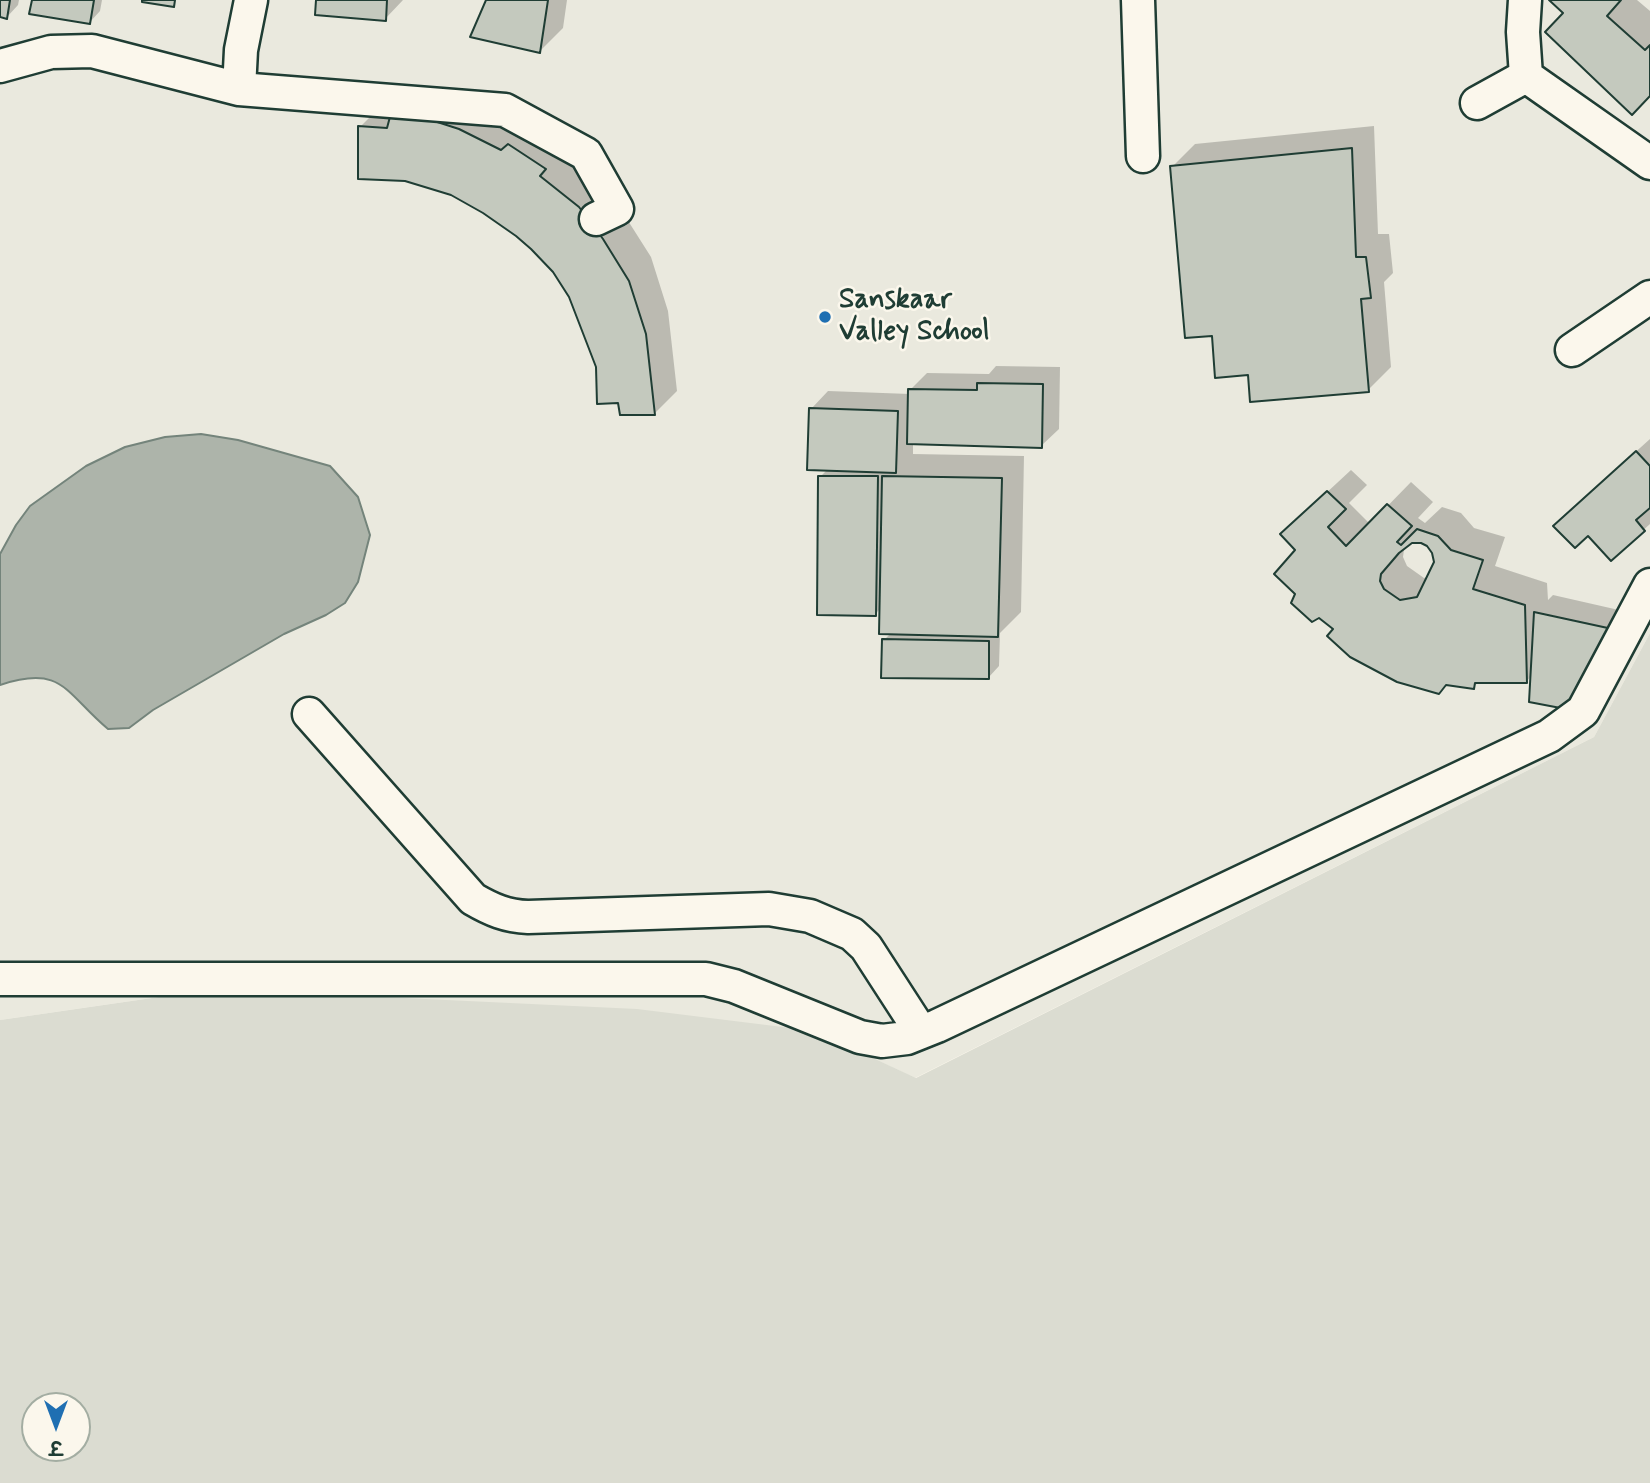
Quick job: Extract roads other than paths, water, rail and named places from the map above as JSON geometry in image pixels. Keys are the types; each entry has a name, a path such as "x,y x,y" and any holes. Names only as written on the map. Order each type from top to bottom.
{"lane":[{"path":"239,89 241,50 251,0"},
{"path":"1138,0 1143,156"},
{"path":"1525,0 1522,32 1527,76 1650,163"},
{"path":"0,66 51,52 92,51 239,89 505,110 586,154 617,209 596,219"},
{"path":"1477,103 1527,76"},
{"path":"1572,349 1650,298"},
{"path":"0,979 706,979 733,986 860,1037 882,1041 907,1038 1549,736 1583,711 1650,585"},
{"path":"309,714 473,899 493,910 508,916 528,917 769,909 810,916 852,934 866,947 921,1032"}],"place":[{"name":"Sanskaar Valley School","path":"825,317"}]}
